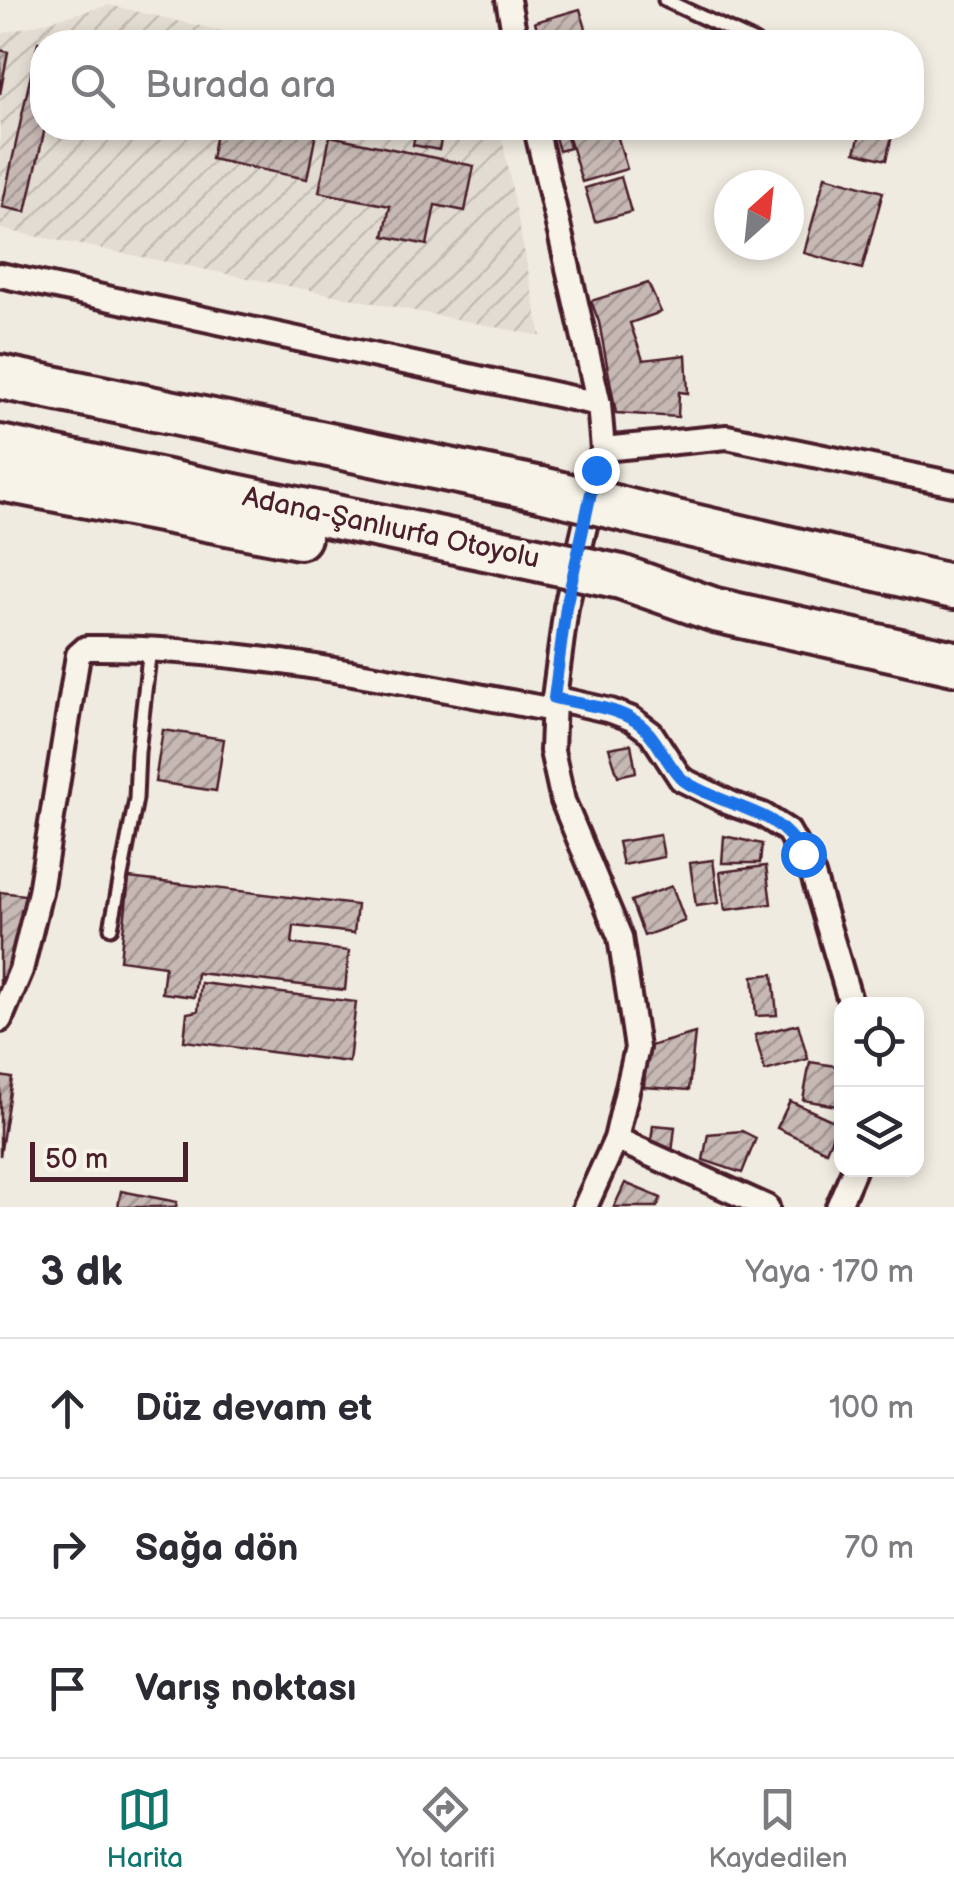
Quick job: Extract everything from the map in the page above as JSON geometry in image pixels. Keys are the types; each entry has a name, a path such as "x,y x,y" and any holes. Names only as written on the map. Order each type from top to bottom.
{"highway":[{"path":"0,377 221,420 541,490 954,587"},
{"name":"Adana-Şanlıurfa Otoyolu","path":"0,447 516,568 954,663"},
{"path":"0,479 516,568"}],"street":[{"path":"508,0 514,30"},
{"path":"539,140 599,404 602,449 566,607 552,750 562,801 620,936 637,1048 616,1139 585,1207"},
{"path":"0,275 599,404"},
{"path":"602,449 727,436 954,484"},
{"path":"0,1020 20,970 40,892 78,655 86,648 150,648 364,675 611,710 632,719 651,733 681,779 788,830 813,875 849,997"},
{"path":"616,1139 767,1207"},
{"path":"838,1207 851,1177"}],"lane":[{"path":"664,0 729,30"},
{"path":"111,928 136,799 150,648"}],"shaded area":[{"path":"109,5 217,30 30,30 30,140 502,140 541,336 0,229 0,34"}],"building":[{"path":"580,9 586,30 537,30 535,22"},
{"path":"0,50 8,52 0,94"},
{"path":"30,79 30,140 42,140 26,212 2,207"},
{"path":"215,140 315,140 307,179 211,159"},
{"path":"329,140 349,140 474,166 465,211 435,205 427,245 384,236 390,206 319,192"},
{"path":"414,140 441,140 439,150 413,145"},
{"path":"556,140 568,140 570,148 559,151"},
{"path":"570,140 619,140 627,169 582,182"},
{"path":"858,140 891,140 886,160 855,152"},
{"path":"825,176 883,192 862,269 804,253"},
{"path":"621,177 631,212 595,222 585,188"},
{"path":"648,283 661,312 630,323 643,360 686,355 688,393 679,392 678,417 616,413 599,322 591,301"},
{"path":"163,730 224,739 216,791 155,782"},
{"path":"631,744 636,772 618,776 609,748"},
{"path":"660,835 664,857 623,865 618,842"},
{"path":"724,836 762,844 760,863 722,863"},
{"path":"713,860 719,903 696,906 690,863"},
{"path":"766,866 771,904 725,910 720,872"},
{"path":"129,878 357,905 354,933 294,926 292,944 349,951 345,990 197,973 194,997 162,993 165,966 120,960"},
{"path":"672,886 685,921 644,936 631,901"},
{"path":"0,892 25,895 10,972 0,992"},
{"path":"773,974 777,1015 756,1016 753,976"},
{"path":"201,983 356,1002 349,1062 184,1041 187,1013 198,1011"},
{"path":"798,1024 808,1059 765,1071 755,1035"},
{"path":"695,1033 689,1090 644,1087 647,1047"},
{"path":"810,1062 834,1066 834,1105 803,1100"},
{"path":"0,1076 12,1078 0,1156"},
{"path":"790,1101 834,1121 826,1151 777,1128"},
{"path":"653,1125 675,1127 672,1153 650,1150"},
{"path":"742,1131 756,1138 742,1173 703,1160 708,1134"},
{"path":"625,1183 661,1198 657,1207 614,1207"},
{"path":"121,1191 177,1202 176,1207 118,1207"}],"route":[{"path":"596,470 566,607 554,698 611,710 632,719 651,733 681,779 788,830 803,854"}]}
